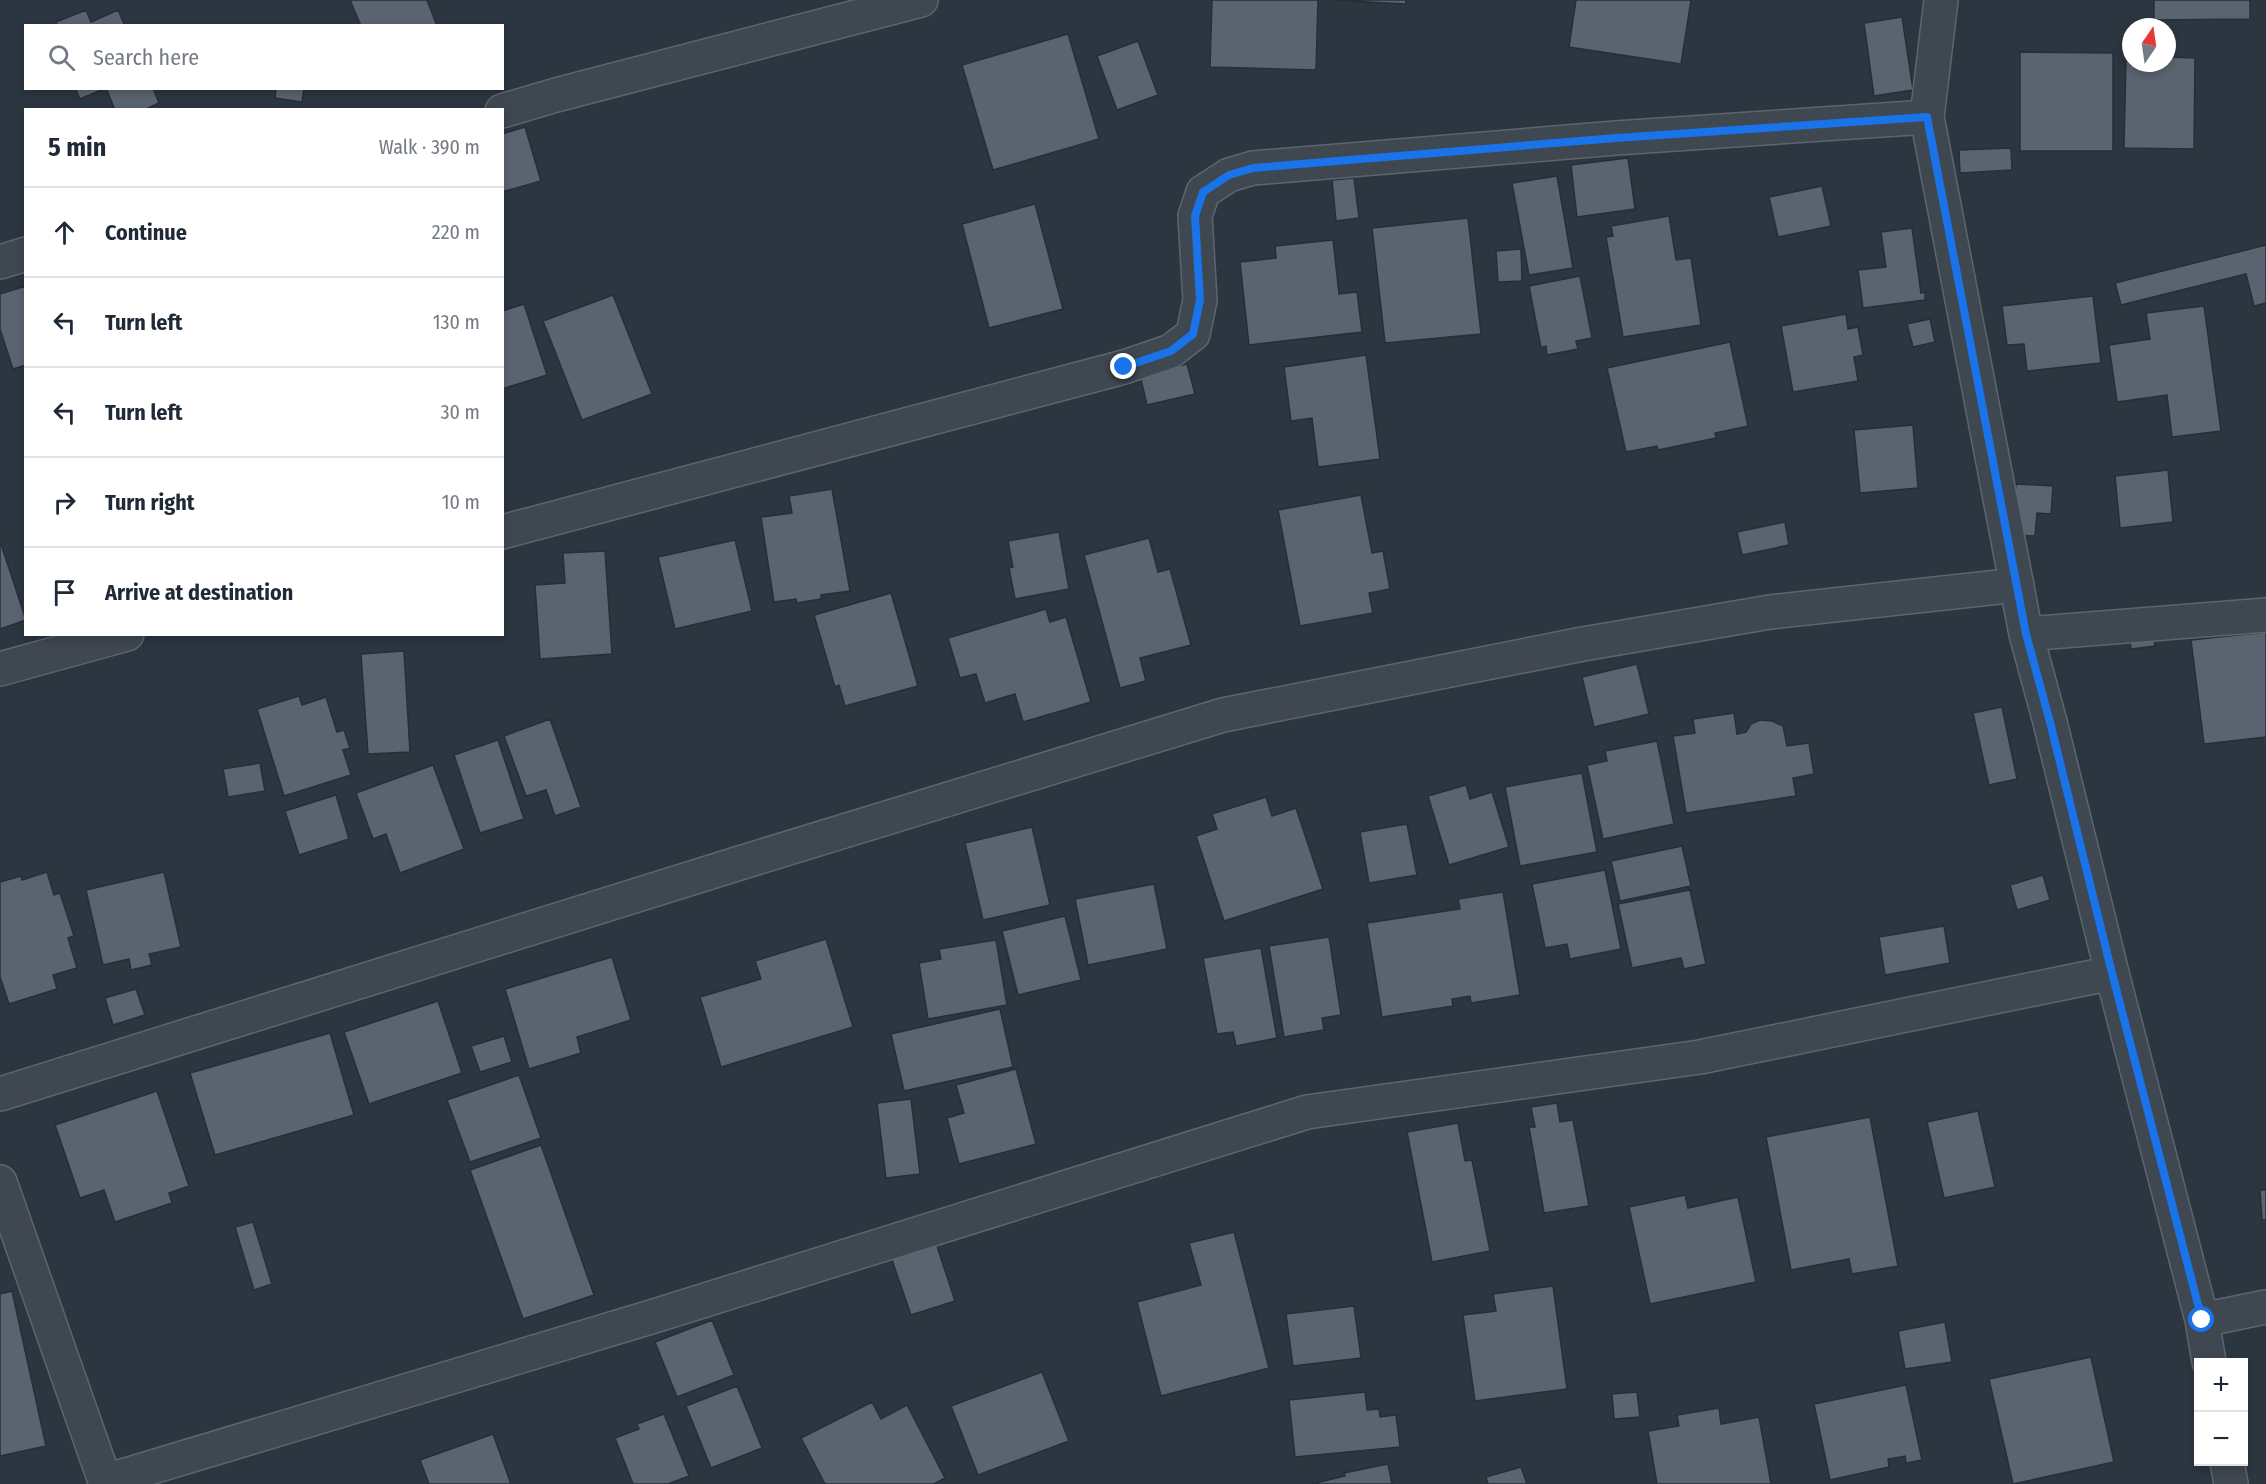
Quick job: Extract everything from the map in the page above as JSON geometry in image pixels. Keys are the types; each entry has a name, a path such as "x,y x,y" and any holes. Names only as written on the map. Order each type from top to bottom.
{"street":[{"path":"504,110 921,0"},
{"path":"1941,0 1927,117 2026,634 2202,1320 2208,1358"},
{"path":"504,531 1124,367 1171,351 1193,334 1200,300 1195,216 1203,192 1229,175 1265,167 1616,138 1927,117"},
{"path":"0,262 24,256"},
{"path":"0,1094 1223,715 1583,644 1770,612 2017,585"},
{"path":"2026,634 2266,615"},
{"path":"0,669 120,636"},
{"path":"0,1182 106,1483 651,1317 1307,1112 1700,1057 2112,973"},
{"path":"2202,1320 2266,1307"},
{"path":"2228,1466 2231,1484"}],"building":[{"path":"350,0 427,0 436,24 360,24"},
{"path":"1212,0 1318,0 1316,70 1210,67"},
{"path":"1332,0 1406,0 1406,4"},
{"path":"1576,0 1691,0 1681,64 1569,47"},
{"path":"2154,0 2250,0 2250,19 2154,18"},
{"path":"86,10 91,22 118,10 124,24 56,24 56,22"},
{"path":"1902,17 1913,90 1874,96 1864,23"},
{"path":"1068,34 1099,139 993,170 962,65"},
{"path":"1138,41 1158,95 1117,110 1097,56"},
{"path":"2020,52 2113,53 2113,151 2020,151"},
{"path":"2176,57 2195,58 2194,149 2124,148 2126,72 2176,72"},
{"path":"76,90 101,90 80,99"},
{"path":"107,90 154,90 159,103 148,108 114,108"},
{"path":"276,90 304,90 302,102 275,98"},
{"path":"525,127 541,181 504,191 504,133"},
{"path":"2011,148 2012,170 1960,173 1959,150"},
{"path":"1628,158 1635,209 1577,217 1571,165"},
{"path":"1557,176 1573,268 1529,275 1512,183"},
{"path":"1354,178 1359,218 1336,221 1332,180"},
{"path":"1822,186 1831,226 1778,237 1769,197"},
{"path":"1035,204 1063,309 989,328 962,224"},
{"path":"1669,216 1676,260 1691,258 1701,325 1623,337 1606,237 1613,236 1611,226"},
{"path":"1468,218 1481,334 1385,343 1372,228"},
{"path":"1912,228 1921,293 1925,292 1925,300 1863,308 1858,270 1886,267 1881,232"},
{"path":"1333,240 1339,294 1357,292 1362,332 1249,345 1240,262 1276,258 1275,246"},
{"path":"2266,245 2266,303 2254,306 2246,274 2121,305 2115,283"},
{"path":"1521,249 1522,281 1498,282 1496,251"},
{"path":"1580,276 1592,338 1576,341 1578,349 1547,355 1546,346 1541,348 1529,286"},
{"path":"24,287 24,366 13,369 0,329 0,294"},
{"path":"613,295 652,394 582,420 543,321"},
{"path":"2093,296 2101,363 2027,371 2024,344 2007,345 2002,306"},
{"path":"524,304 547,375 504,388 504,310"},
{"path":"2204,306 2221,431 2172,437 2167,395 2117,402 2109,345 2150,339 2146,313"},
{"path":"1846,314 1848,329 1858,327 1863,355 1854,357 1858,381 1793,392 1781,326"},
{"path":"1930,319 1935,342 1913,347 1907,324"},
{"path":"1730,342 1748,426 1715,433 1716,438 1658,450 1657,446 1626,452 1607,368"},
{"path":"1366,355 1380,459 1318,467 1312,418 1291,421 1284,367"},
{"path":"1187,364 1195,394 1147,405 1140,375"},
{"path":"1913,425 1918,488 1860,493 1854,430"},
{"path":"2168,470 2173,522 2120,528 2115,476"},
{"path":"2016,484 2053,486 2051,514 2037,513 2035,536 2013,535"},
{"path":"832,489 850,591 821,595 821,599 797,603 796,599 774,602 761,517 792,513 789,496"},
{"path":"1361,495 1372,553 1383,551 1390,589 1369,593 1373,613 1300,626 1278,510"},
{"path":"1785,522 1789,545 1742,555 1737,532"},
{"path":"1059,532 1069,589 1015,599 1009,568 1013,567 1008,541"},
{"path":"1149,538 1158,572 1170,569 1191,645 1140,658 1146,681 1120,688 1084,555"},
{"path":"735,540 752,611 675,629 658,557"},
{"path":"0,541 24,614 24,621 0,629"},
{"path":"605,551 612,654 540,659 535,585 565,583 563,553"},
{"path":"891,593 918,686 845,706 839,685 835,687 814,615"},
{"path":"1046,609 1050,622 1066,617 1091,702 1023,722 1015,694 985,703 976,674 960,678 948,638"},
{"path":"2153,628 2155,646 2131,649 2129,630"},
{"path":"2266,632 2266,737 2204,744 2191,640"},
{"path":"404,651 410,752 368,754 361,654"},
{"path":"1637,664 1649,714 1594,727 1582,677"},
{"path":"299,696 302,705 326,697 337,732 344,730 350,748 343,750 351,775 284,796 257,709"},
{"path":"2002,707 2017,779 1989,785 1973,713"},
{"path":"1734,713 1737,734 1746,732 1751,724 1760,720 1772,721 1783,726 1787,746 1809,743 1814,774 1793,778 1796,796 1686,813 1673,736 1695,733 1693,719"},
{"path":"550,719 581,807 555,816 546,790 526,796 504,736"},
{"path":"498,740 524,819 480,833 454,755"},
{"path":"1657,741 1674,824 1603,839 1587,765 1607,761 1605,751"},
{"path":"260,763 265,791 228,797 223,769"},
{"path":"433,765 464,849 400,873 386,834 373,839 356,793"},
{"path":"1582,773 1597,852 1520,866 1505,787"},
{"path":"1466,785 1470,799 1492,792 1509,847 1449,865 1428,796"},
{"path":"336,795 349,839 299,855 285,811"},
{"path":"1266,797 1272,816 1296,808 1323,889 1224,921 1196,836 1217,829 1212,814"},
{"path":"1407,824 1417,875 1369,883 1360,832"},
{"path":"1032,827 1050,905 983,920 965,843"},
{"path":"1682,846 1691,886 1620,901 1611,861"},
{"path":"1605,870 1621,949 1570,959 1567,944 1545,948 1532,884"},
{"path":"47,872 54,895 60,893 74,936 68,938 77,968 53,975 57,989 9,1004 0,977 0,882 21,876 22,880"},
{"path":"164,872 181,947 149,954 152,965 131,970 129,959 103,965 86,890"},
{"path":"2043,875 2050,900 2017,910 2010,885"},
{"path":"1154,884 1167,949 1088,965 1075,899"},
{"path":"1690,890 1706,964 1684,969 1681,958 1632,968 1618,904"},
{"path":"1503,892 1520,995 1471,1003 1470,996 1452,999 1453,1006 1382,1017 1367,923 1460,909 1458,899"},
{"path":"1065,916 1081,980 1018,995 1002,931"},
{"path":"1944,926 1950,963 1885,975 1879,937"},
{"path":"1329,937 1341,1015 1322,1018 1324,1030 1284,1037 1269,946"},
{"path":"826,939 853,1027 721,1067 700,997 761,979 755,961"},
{"path":"996,940 1007,1005 928,1019 919,963 941,959 939,949"},
{"path":"1261,948 1277,1038 1236,1046 1233,1032 1217,1034 1203,958"},
{"path":"612,957 631,1020 577,1037 581,1053 529,1069 505,989"},
{"path":"136,989 145,1015 113,1025 105,998"},
{"path":"438,1001 462,1073 369,1104 344,1032"},
{"path":"1000,1009 1013,1067 904,1091 891,1034"},
{"path":"330,1033 354,1115 215,1155 190,1073"},
{"path":"504,1036 512,1062 480,1072 471,1046"},
{"path":"1016,1069 1036,1144 959,1164 947,1118 964,1113 956,1085"},
{"path":"519,1075 541,1138 470,1162 447,1100"},
{"path":"157,1091 189,1186 169,1193 172,1203 115,1222 104,1190 80,1198 55,1125"},
{"path":"911,1099 920,1174 886,1178 877,1103"},
{"path":"1557,1103 1560,1122 1573,1120 1589,1206 1544,1213 1529,1127 1535,1127 1531,1107"},
{"path":"1978,1111 1995,1187 1944,1198 1927,1122"},
{"path":"1870,1117 1898,1266 1852,1274 1849,1259 1791,1270 1766,1137"},
{"path":"1458,1123 1465,1161 1472,1160 1490,1251 1432,1262 1407,1132"},
{"path":"541,1145 594,1295 523,1319 470,1170"},
{"path":"2260,1190 2266,1190 2266,1220 2262,1220"},
{"path":"1685,1195 1688,1208 1738,1197 1756,1282 1650,1304 1629,1207"},
{"path":"253,1222 272,1284 254,1290 235,1227"},
{"path":"1234,1232 1269,1368 1161,1396 1137,1302 1201,1285 1189,1243"},
{"path":"936,1243 955,1301 911,1315 891,1257"},
{"path":"1553,1286 1567,1389 1475,1401 1463,1315 1496,1311 1493,1294"},
{"path":"12,1291 46,1446 0,1456 0,1294"},
{"path":"1354,1306 1361,1358 1293,1366 1286,1314"},
{"path":"712,1320 734,1375 677,1397 655,1342"},
{"path":"1945,1322 1952,1362 1905,1369 1898,1331"},
{"path":"2091,1357 2114,1462 2013,1484 1989,1379"},
{"path":"1042,1372 1069,1441 978,1475 951,1406"},
{"path":"1906,1385 1922,1460 1906,1463 1905,1456 1888,1459 1889,1467 1830,1480 1814,1404"},
{"path":"737,1386 762,1448 711,1468 686,1406"},
{"path":"1365,1392 1367,1410 1379,1409 1380,1417 1396,1415 1400,1447 1295,1457 1289,1400"},
{"path":"1637,1392 1640,1417 1614,1419 1612,1394"},
{"path":"872,1402 881,1419 907,1405 945,1478 934,1484 825,1484 801,1438"},
{"path":"1719,1408 1721,1424 1759,1417 1771,1484 1657,1484 1648,1431 1679,1426 1677,1415"},
{"path":"664,1414 689,1476 668,1484 633,1484 615,1438 639,1429 637,1424"},
{"path":"493,1434 511,1484 429,1484 420,1460"},
{"path":"1388,1464 1392,1484 1312,1484 1345,1476 1344,1473"},
{"path":"1521,1467 1527,1484 1488,1484 1486,1477"}],"route":[{"path":"1124,367 1171,351 1193,334 1200,300 1195,216 1203,192 1229,175 1253,168 1616,138 1927,117 2026,634 2202,1320"}]}
